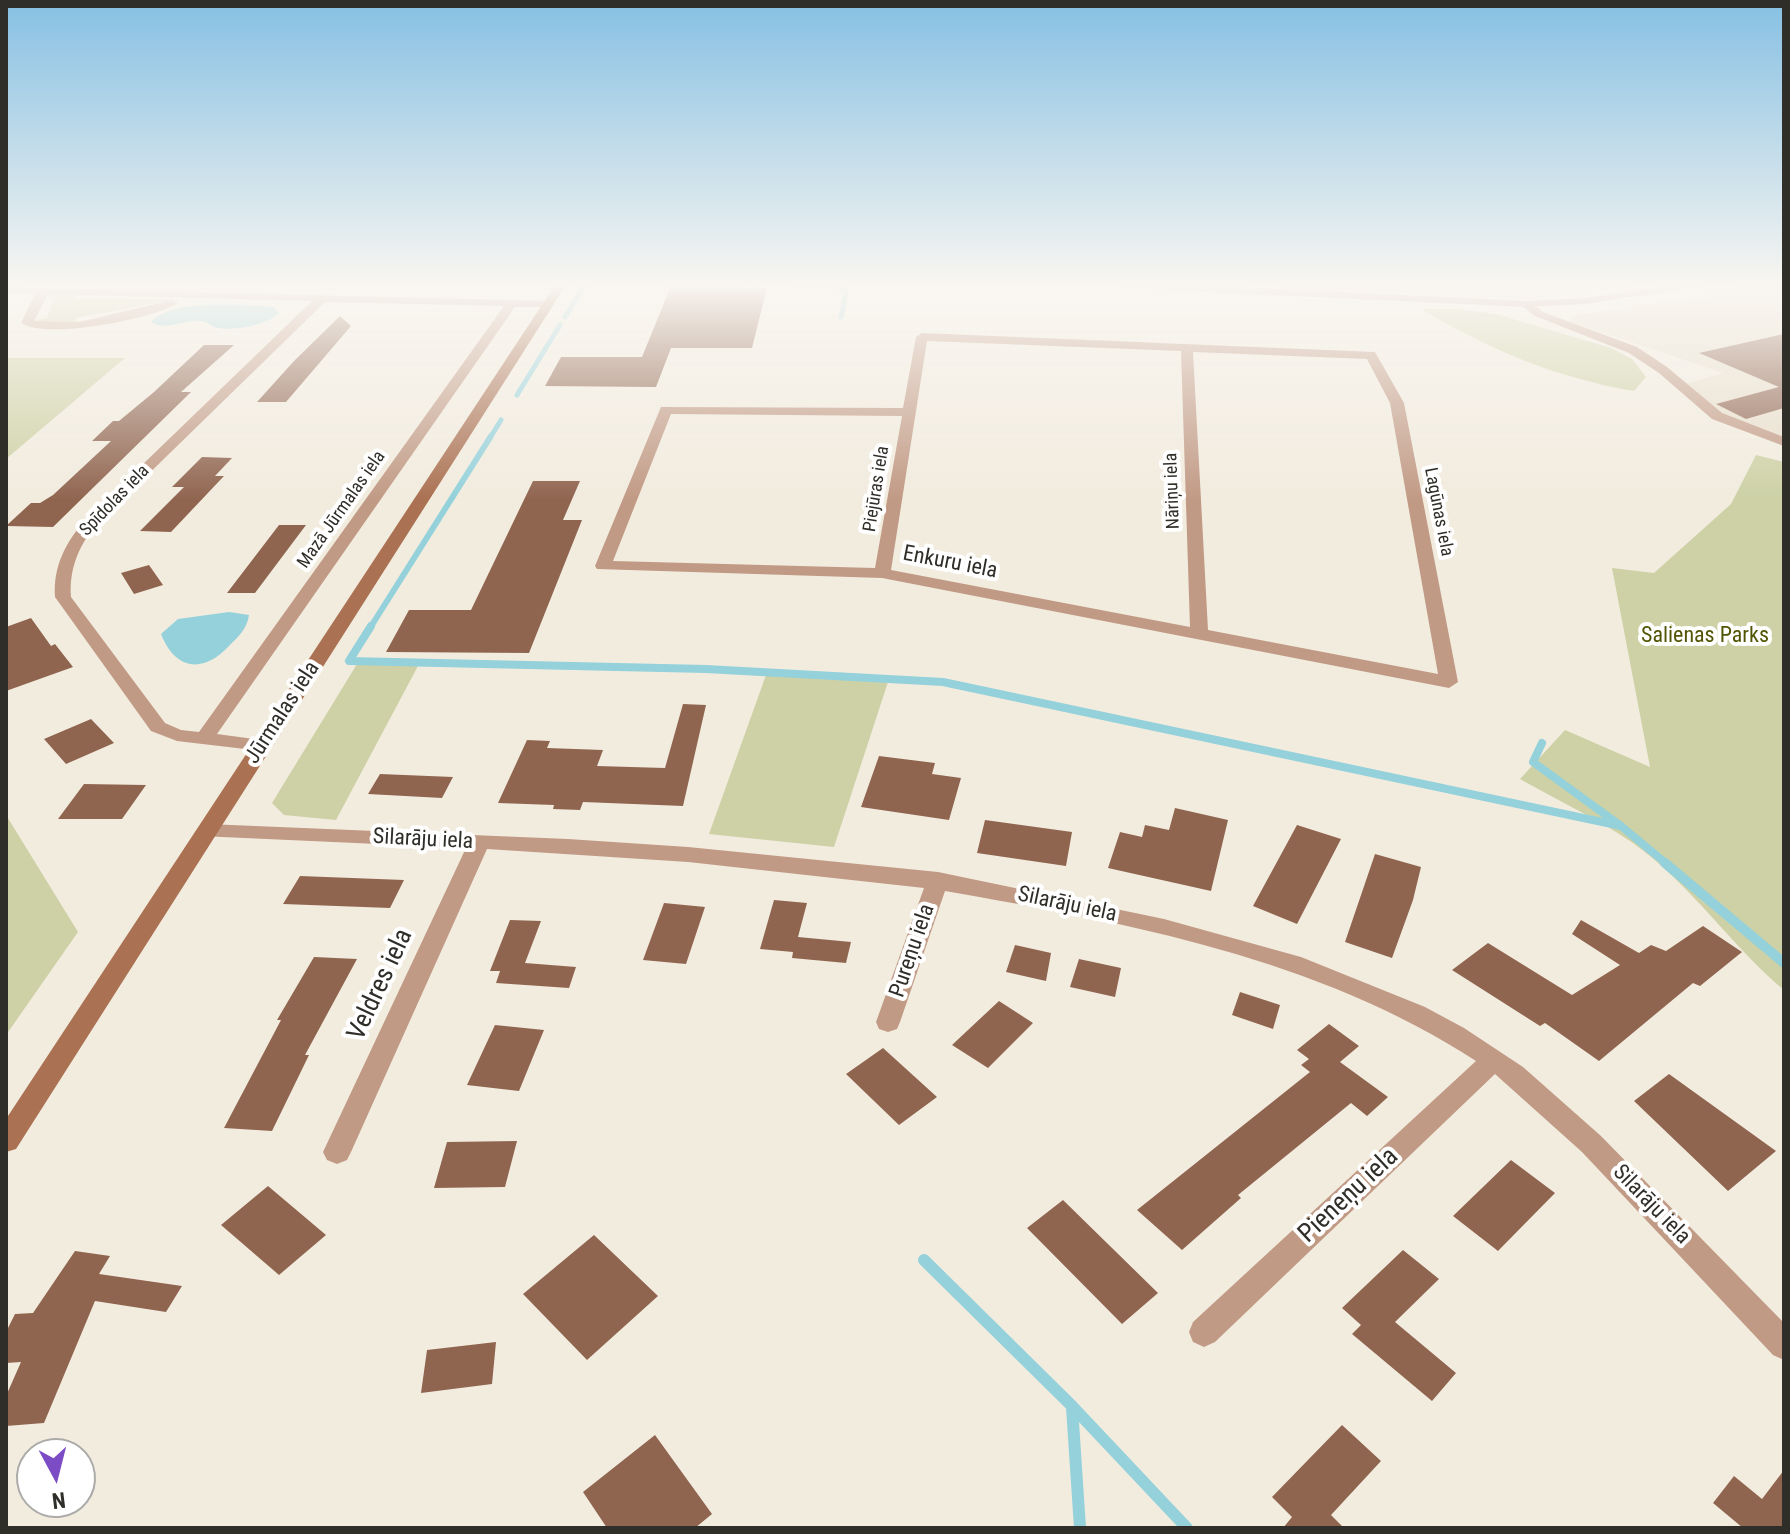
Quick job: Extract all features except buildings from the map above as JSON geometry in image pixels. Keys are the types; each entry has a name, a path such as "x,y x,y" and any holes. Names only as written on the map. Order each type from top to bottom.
{"main road":[{"name":"Jūrmalas iela","path":"6,1141 515,357"}],"street":[{"name":"Spīdolas iela","path":"262,357 89,524 79,536 60,578 63,597 158,727 177,735 262,745"},
{"name":"Mazā Jūrmalas iela","path":"204,739 474,357"},
{"name":"Piejūras iela","path":"882,573 918,357"},
{"name":"Nāriņu iela","path":"1187,357 1199,633"},
{"name":"Lagūnas iela","path":"1372,357 1397,403 1449,682"},
{"path":"1643,357 1717,416 1784,442"},
{"name":"Enkuru iela","path":"908,412 666,410 603,566 882,573 1449,682"},
{"name":"Silarāju iela","path":"207,831 725,857 938,880 1130,918 1294,962 1350,982 1422,1016 1494,1059 1548,1103 1606,1159 1784,1345"},
{"name":"Veldres iela","path":"337,1152 479,843"},
{"name":"Pureņu iela","path":"888,1022 938,880"},
{"name":"Pieneņu iela","path":"1204,1332 1494,1059"}],"shaded area":[{"path":"1674,357 1784,357 1784,437 1731,418 1706,404 1685,384 1723,373"}],"green space":[{"path":"1515,357 1627,357 1646,377 1634,391 1578,378"},
{"path":"6,358 125,358 6,459"},
{"name":"Salienas Parks","path":"1756,455 1784,462 1784,990 1654,859 1606,826 1520,779 1565,730 1650,767 1612,568 1654,573 1731,504"},
{"path":"357,664 418,666 336,820 284,815 272,803"},
{"path":"766,675 888,682 834,847 709,834"},
{"path":"6,815 78,932 6,1035"}],"water":[{"path":"229,612 249,615 246,624 219,655 200,664 190,664 174,655 161,634 178,619"}],"waterway":[{"path":"517,395 541,357"},
{"path":"490,438 501,420"},
{"path":"370,628 491,436"},
{"path":"371,626 349,661 706,669 943,682 1621,826"},
{"path":"1542,743 1533,762 1621,826"},
{"path":"1621,826 1668,865"},
{"path":"1665,863 1784,963"},
{"path":"924,1260 1072,1406 1187,1528"},
{"path":"1072,1407 1080,1528"}]}
